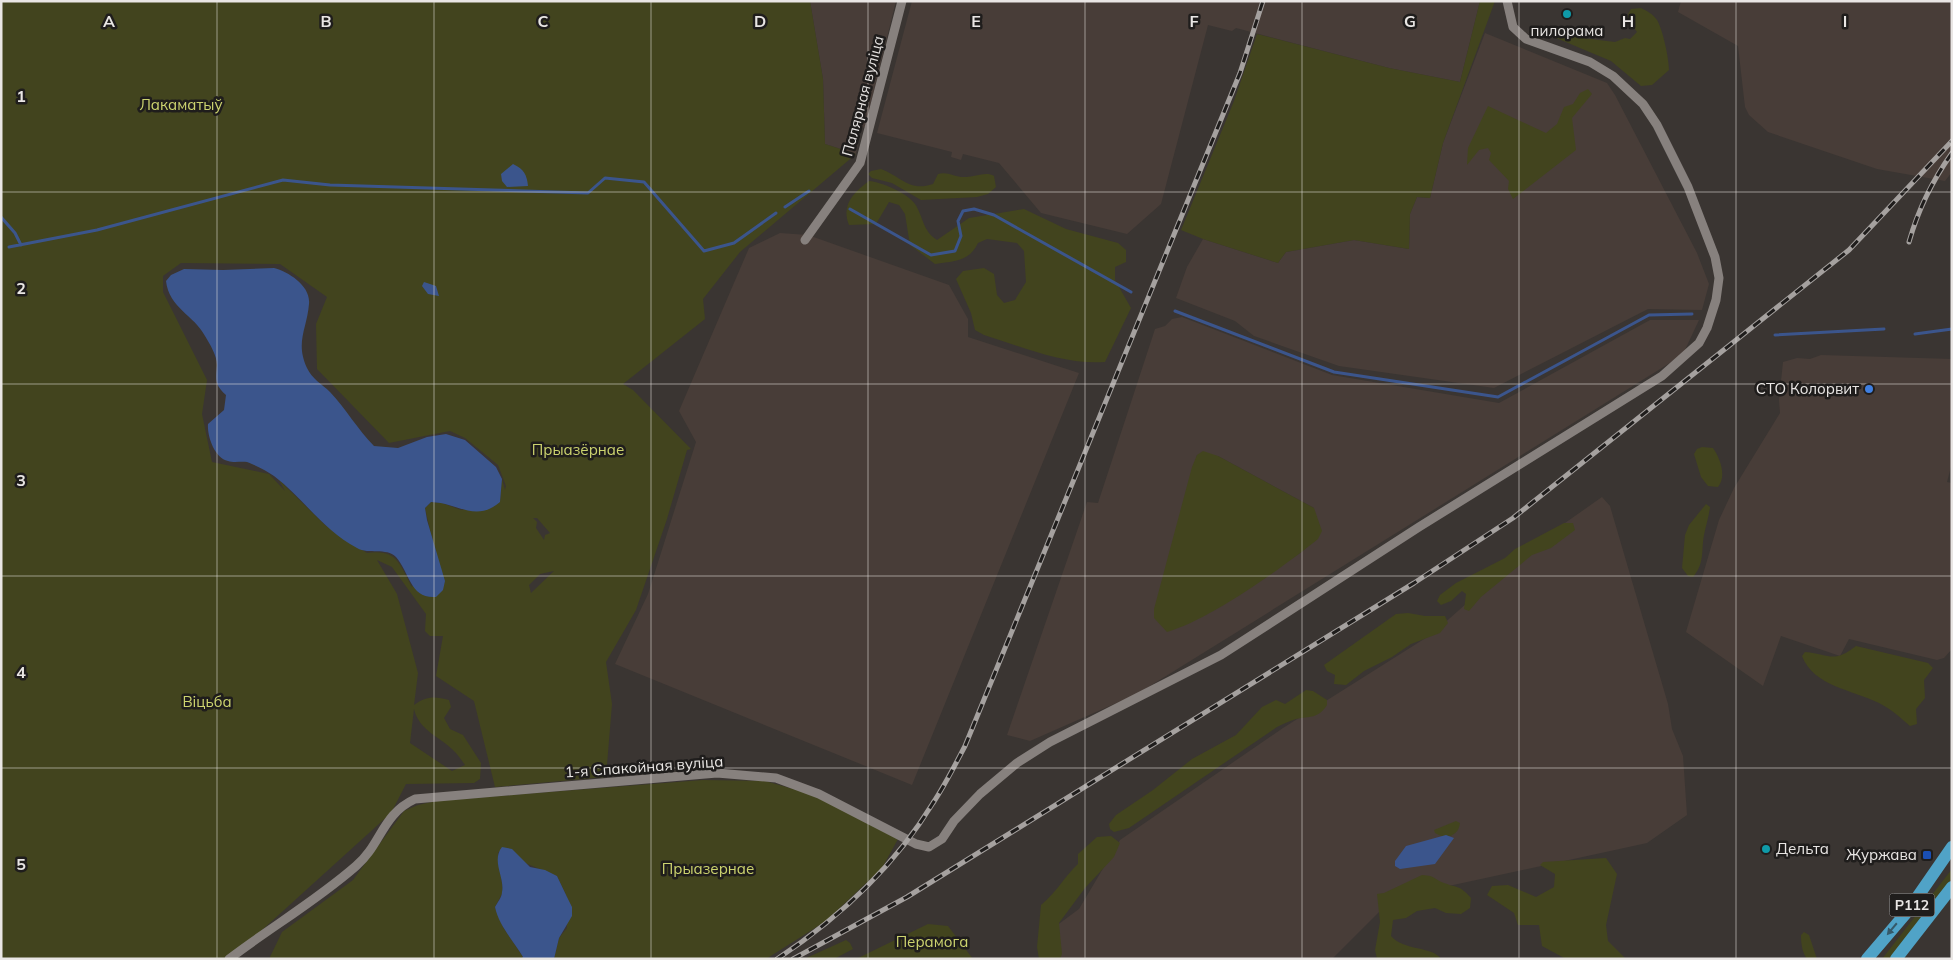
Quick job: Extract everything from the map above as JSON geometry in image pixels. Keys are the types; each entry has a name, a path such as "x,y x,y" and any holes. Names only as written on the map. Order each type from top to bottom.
{"main road":[{"name":"Р112","path":"1868,959 1907,912 1952,847"},
{"name":"Р112","path":"1896,959 1952,887"}],"street":[{"name":"Палярная вуліца","path":"805,240 860,163 902,1"},
{"name":"1-я Спакойная вуліца","path":"229,959 317,898 358,865 400,806 415,799 717,773 776,778 819,794 916,844 929,847 942,839 954,821 980,794 1017,762 1050,742 1221,655 1419,527 1662,376 1699,344 1707,328 1716,300 1719,278 1715,257 1688,187 1658,126 1643,104 1613,76 1590,62 1526,39 1514,27 1506,1"}],"shaded area":[{"path":"810,1 896,1 865,127 858,130 856,136 858,143 856,154 825,144 823,79"},
{"path":"912,1 1480,1 1460,82 1389,68 1236,28 1232,31 1208,25 1161,204 1127,234 1041,213 999,163 963,154 961,160 951,157 952,152 877,133"},
{"path":"1681,1 1952,1 1952,172 1945,181 1877,169 1768,132 1749,115 1745,107 1738,46 1678,12"},
{"path":"1485,33 1607,83 1697,253 1709,284 1702,310 1648,309 1494,388 1339,366 1254,336 1235,321 1176,298 1187,267 1203,239 1278,263 1286,252 1354,240 1409,249 1410,214 1417,197 1430,198 1443,143"},
{"path":"780,233 808,235 949,285 968,319 968,337 1079,373 912,785 615,664 648,594 696,442 679,411 749,248"},
{"path":"1182,317 1332,375 1499,403 1650,320 1699,320 1684,352 1673,361 1137,694 1030,741 1007,735 1087,502 1098,503 1155,329 1165,326 1172,319","holes":["1197,455 1218,456 1314,508 1303,551 1214,610 1184,502"]},
{"path":"1821,355 1952,359 1952,463 1947,482 1952,483 1952,649 1944,658 1937,660 1849,639 1840,656 1781,636 1763,686 1686,632 1719,520 1734,488 1780,413 1779,400 1783,362 1797,358 1810,359"},
{"path":"1602,497 1610,506 1668,704 1672,729 1683,756 1687,815 1647,843 1393,898 1332,959 1059,959 1056,926 1079,909 1120,840 1283,728 1432,634 1528,549"}],"green space":[{"path":"1,1 810,1 823,79 825,144 856,154 740,252 703,299 705,319 623,384 633,390 691,449 687,450 667,519 636,610 606,662 612,704 606,777 495,787 474,701 436,676 443,636 430,636 425,631 426,614 392,567 377,560 397,594 418,673 414,705 431,698 449,700 451,707 444,718 450,729 463,735 481,763 480,779 474,783 406,784 391,813 230,959 1,958","holes":["181,263 280,264 327,297 316,324 317,369 389,443 450,431 465,438 498,465 506,486 505,490 502,479 500,502 461,510 442,503 431,502 425,508 433,543 412,587 396,560 385,553 367,553 325,525 279,480 285,491 269,474 212,462 202,414 207,380 163,292 163,276","533,518 537,518 550,533 545,535 544,540 536,528 537,522","554,571 531,593 529,585 540,574","414,709 425,728 449,747 465,765 452,771 410,743"]},
{"path":"1480,1 1495,1 1443,143 1430,198 1417,197 1410,214 1409,249 1354,240 1286,252 1278,263 1181,230 1234,101 1257,34 1389,68 1460,82"},
{"path":"1641,8 1652,14 1657,20 1668,59 1669,70 1652,85 1641,86 1611,61 1549,35 1548,32 1554,31 1574,37 1615,42 1625,38 1630,39 1637,32 1628,19 1628,14 1631,9"},
{"path":"1588,89 1592,94 1572,118 1576,150 1513,199 1508,189 1509,181 1489,160 1491,153 1488,148 1479,150 1467,165 1468,148 1488,106 1546,133 1557,124 1564,107 1573,104 1580,93"},
{"path":"881,169 912,185 918,186 933,184 938,174 942,173 962,177 988,174 994,176 996,187 988,194 977,197 921,200 892,183 872,178 868,174 871,171"},
{"path":"869,181 894,189 912,200 928,232 937,240 969,218 1024,209 1066,229 1118,243 1126,250 1126,262 1115,267 1115,280 1131,308 1105,362 1074,361 1059,358 984,335 975,330 971,313 956,279 963,271 984,268 994,274 997,295 1004,303 1015,300 1026,282 1024,251 1017,243 987,239 978,243 970,254 960,260 935,264 910,245 905,214 899,205 889,202 876,224 849,225 846,211 850,200"},
{"path":"1702,447 1713,448 1720,462 1722,478 1718,487 1708,486 1701,477 1694,454 1697,449"},
{"path":"1203,451 1218,456 1314,508 1322,531 1318,539 1245,592 1204,616 1167,632 1154,618 1154,609 1192,467 1197,455"},
{"path":"1706,504 1710,507 1701,562 1693,577 1688,576 1682,568 1685,535 1689,525"},
{"path":"1564,523 1573,523 1575,530 1551,548 1532,555 1481,597 1469,611 1464,609 1466,594 1462,591 1451,601 1441,605 1437,601 1440,595 1456,583 1505,558 1515,549"},
{"path":"1408,613 1425,616 1445,616 1448,623 1440,633 1411,644 1392,657 1364,671 1346,685 1334,684 1335,675 1327,671 1324,665 1396,614"},
{"path":"1856,646 1928,663 1933,668 1924,680 1925,698 1916,709 1917,724 1910,726 1879,703 1824,681 1807,666 1802,656 1805,652 1831,656 1842,655"},
{"path":"1306,690 1313,691 1327,700 1327,705 1320,713 1293,720 1277,727 1129,828 1114,832 1110,829 1109,824 1116,815 1153,790 1192,759 1236,735 1262,707 1276,700 1285,704"},
{"name":"Прыазернае","path":"703,780 765,781 814,795 898,839 882,868 826,921 766,959 554,959 559,938 567,928 567,897 557,876 498,852 503,892 495,907 503,927 523,957 521,959 269,959 282,932 353,880 404,811 418,805 436,801"},
{"path":"1456,821 1460,823 1457,831 1453,834 1445,838 1435,833 1434,830"},
{"path":"1111,836 1120,843 1114,857 1085,888 1059,923 1062,954 1060,959 1039,959 1037,947 1041,905 1078,864 1078,854 1097,837"},
{"path":"1606,858 1617,874 1606,925 1608,941 1626,959 1566,959 1542,946 1539,925 1518,925 1514,913 1487,895 1492,886 1508,885 1536,897 1554,887 1555,874 1540,865 1543,862"},
{"path":"1952,869 1952,878 1946,887 1890,959 1882,959"},
{"path":"1422,875 1433,877 1461,889 1471,898 1470,908 1461,914 1446,913 1435,908 1417,911 1406,918 1393,920 1391,936 1396,941 1432,952 1441,959 1377,959 1375,950 1380,922 1377,894 1384,893"},
{"name":"Перамога","path":"928,924 948,926 973,959 856,959"},
{"path":"1804,932 1809,935 1817,959 1807,959 1805,956 1801,938"},
{"path":"846,940 853,949 834,959 804,959"}],"water":[{"path":"513,164 524,173 528,186 507,187 502,181 501,174"},
{"path":"274,268 292,276 303,286 309,297 302,351 309,372 330,392 374,446 398,448 427,437 446,434 465,440 496,467 502,479 500,502 491,508 475,511 431,502 425,508 445,581 443,590 436,597 427,597 421,594 412,584 401,563 392,554 362,550 345,541 324,524 295,494 274,476 247,462 230,462 223,459 212,446 208,424 224,410 226,395 219,388 217,382 216,358 211,346 195,322 172,298 166,281 171,275 184,269"},
{"path":"424,282 436,286 439,296 428,294 422,286"},
{"path":"1446,835 1454,838 1435,864 1400,869 1395,866 1395,861 1406,846"},
{"path":"502,847 512,849 530,867 545,870 557,876 572,907 572,916 559,938 554,959 521,959 523,957 497,914 495,907 502,894 498,858"}],"waterway":[{"path":"9,247 97,230 283,180 330,185 588,193 605,178 644,182 704,251 734,243 776,213"},
{"path":"785,207 809,191"},
{"path":"850,209 931,255 955,251 961,236 958,221 963,211 974,209 994,215 1131,292"},
{"path":"1,217 15,233 21,245"},
{"path":"1175,311 1334,372 1498,397 1649,315 1692,314"},
{"path":"1775,335 1884,329"},
{"path":"1915,334 1952,329"}],"railway":[{"path":"777,959 822,926 864,890 883,870 918,826 942,789 965,746 1240,73 1263,1"},
{"path":"793,959 907,897 1414,583 1513,518 1849,250 1952,141"},
{"path":"1909,242 1926,196 1952,153"}],"place":[{"name":"пилорама","path":"1567,14"},
{"name":"СТО Колорвит","path":"1869,389"},
{"name":"Дельта","path":"1766,849"},
{"name":"Журжава","path":"1927,855"}],"park label":[{"name":"Лакаматыў","path":"181,105"},
{"name":"Прыазёрнае","path":"578,450"},
{"name":"Віцьба","path":"207,702"}]}
